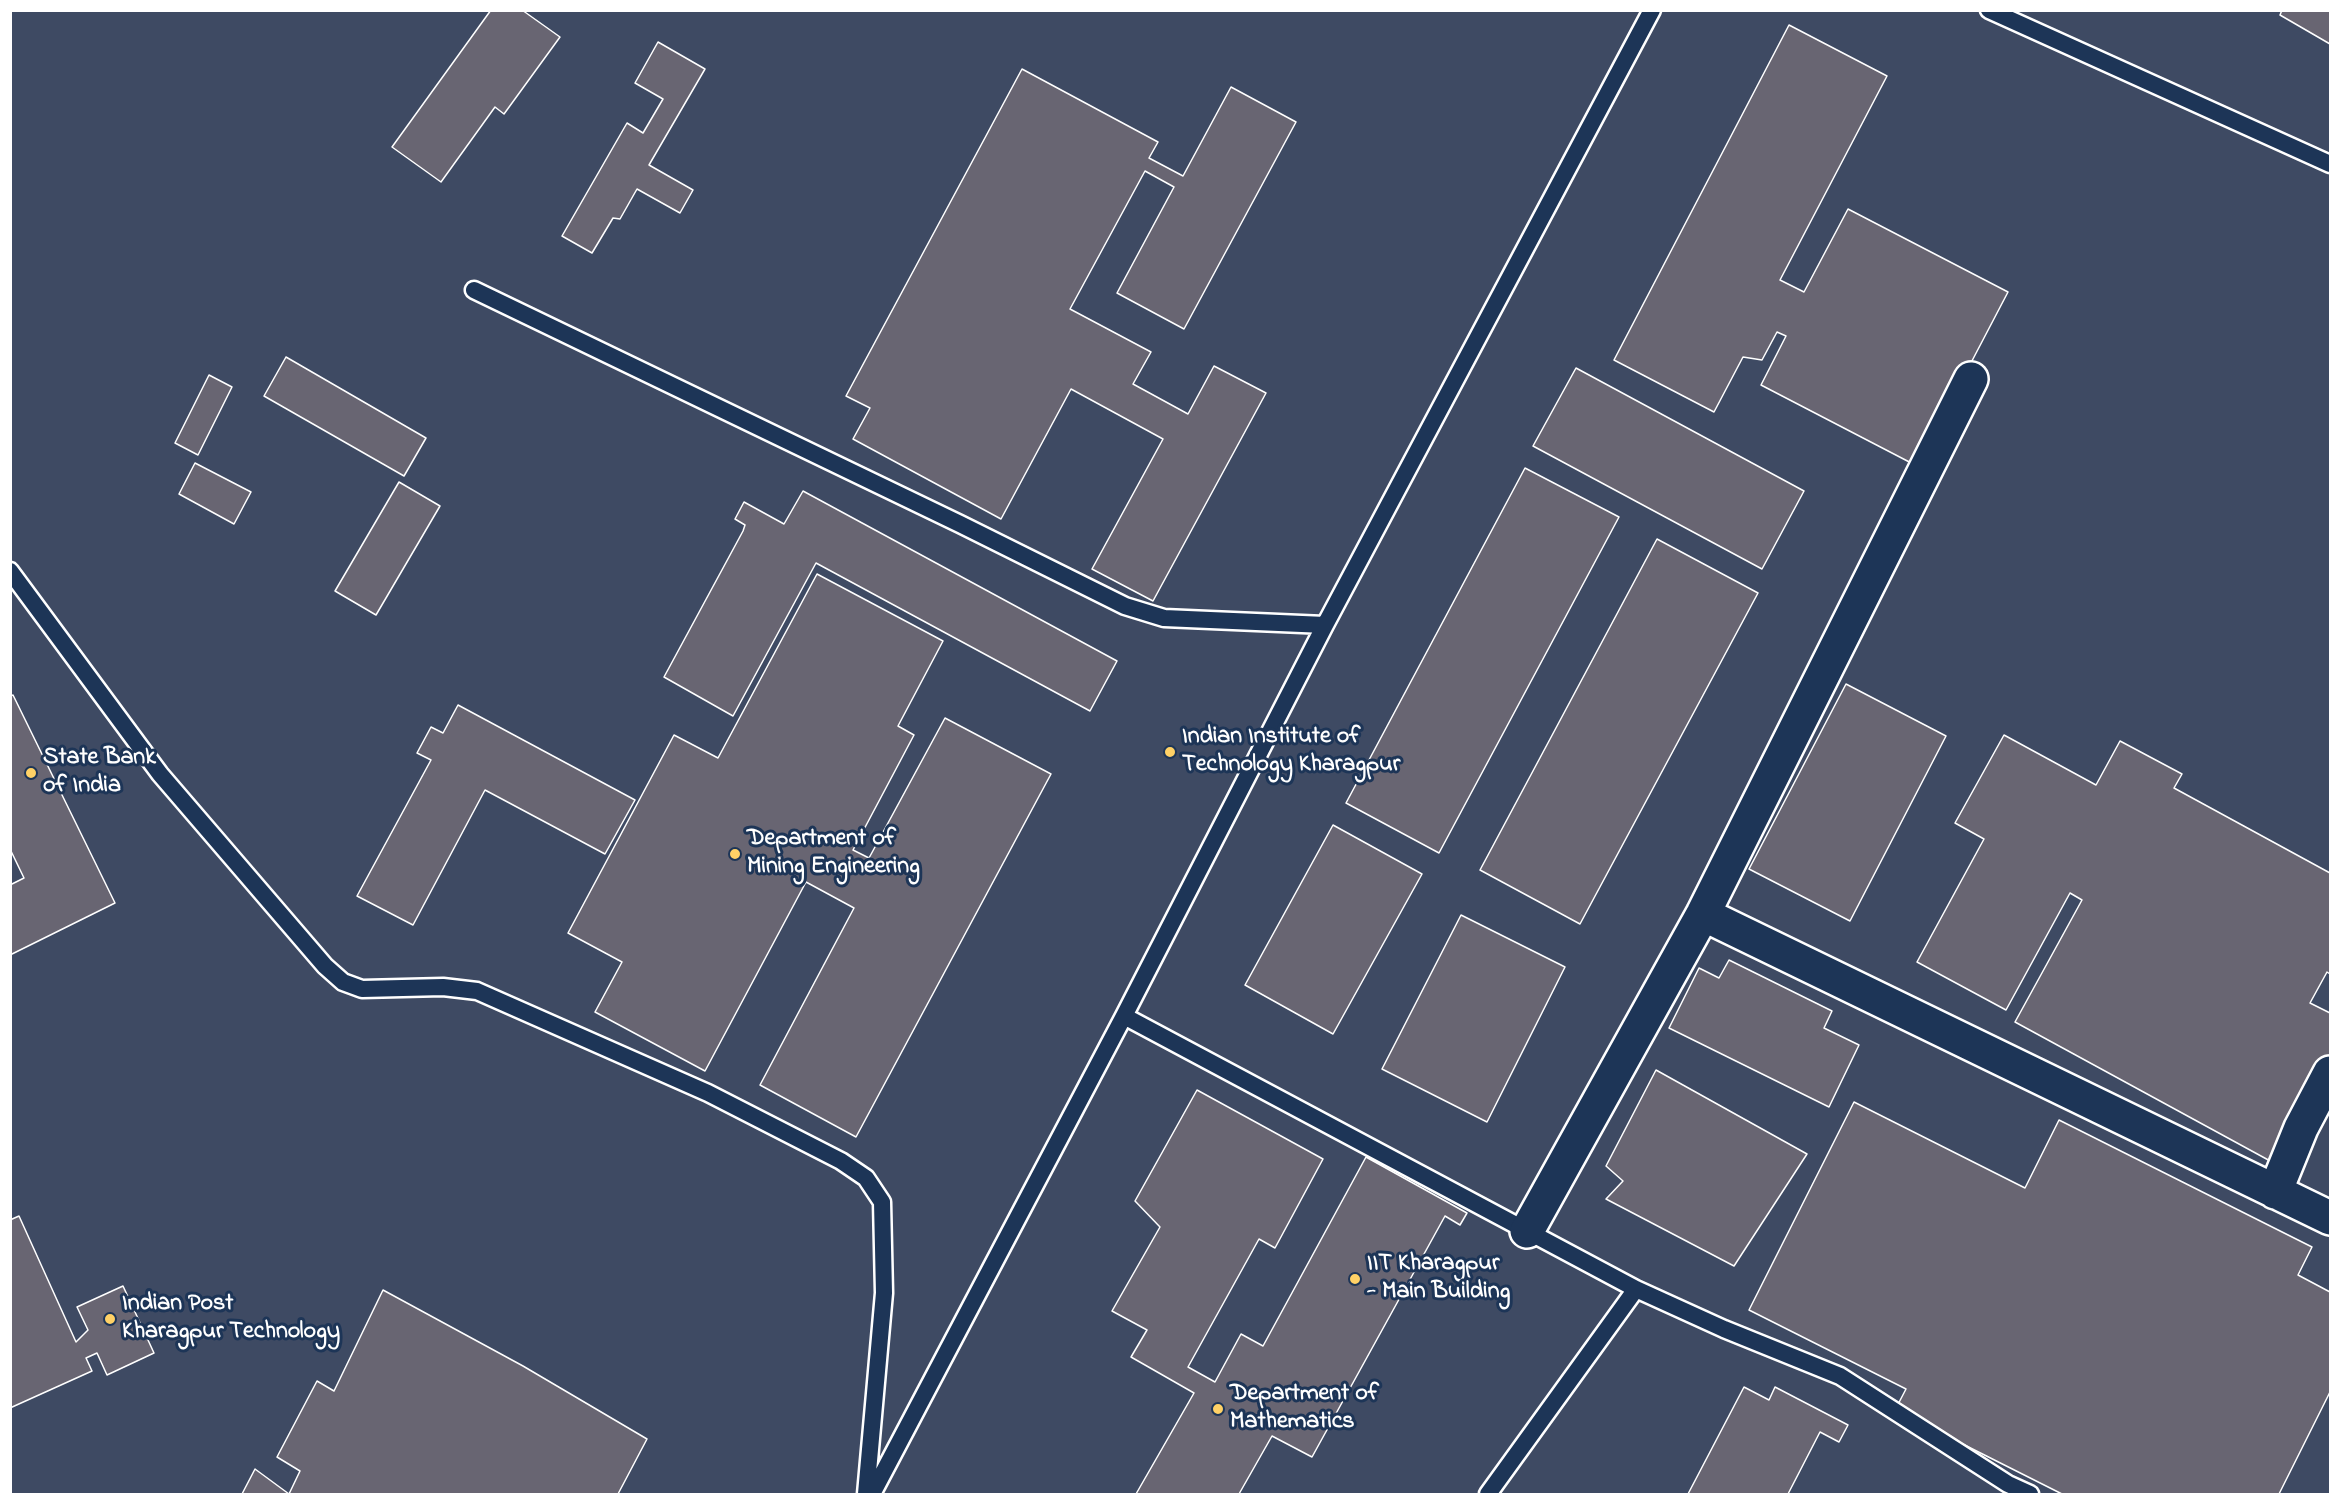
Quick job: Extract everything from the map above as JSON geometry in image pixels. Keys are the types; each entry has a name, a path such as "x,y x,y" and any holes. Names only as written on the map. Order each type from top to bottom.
{"street":[{"path":"1527,1231 1703,914 1971,379"},
{"path":"1703,914 2331,1218"},
{"path":"2275,1192 2301,1128 2331,1072"}],"lane":[{"path":"872,1494 1124,1016 1325,625 1652,10"},
{"path":"1989,10 2331,164"},
{"path":"474,290 950,519 1125,606 1164,618 1325,625"},
{"path":"10,571 160,774 326,966 343,982 362,989 443,987 477,992 708,1093 841,1161 866,1178 882,1202 884,1293 866,1494"},
{"path":"1124,1016 1636,1289 1724,1329 1840,1376 2004,1489 2030,1494"},
{"path":"1488,1494 1636,1289"}],"shaded area":[{"name":"Indian Institute of Technology Kharagpur","path":"11,11 2330,11 2330,1494 11,1494"}],"building":[{"path":"491,10 522,10 560,37 504,114 495,107 441,182 392,147"},
{"path":"2282,10 2330,10 2330,44 2280,15"},
{"path":"1789,25 1887,76 1780,280 1804,292 1848,209 2008,292 1917,466 1761,385 1786,336 1777,332 1762,360 1743,357 1714,412 1614,360"},
{"path":"658,42 705,69 649,165 693,190 680,213 637,189 620,219 613,218 592,253 562,236 627,123 643,133 663,99 635,83"},
{"path":"1022,69 1158,142 1149,158 1183,176 1231,87 1296,122 1184,329 1117,293 1174,187 1145,171 1070,309 1151,352 1133,384 1188,414 1214,366 1266,393 1153,601 1092,569 1163,439 1071,389 1001,519 853,439 870,408 846,396"},
{"path":"286,357 426,438 404,476 264,396"},
{"path":"1576,368 1804,491 1762,569 1533,446"},
{"path":"209,375 232,387 198,455 175,443"},
{"path":"195,463 251,492 234,524 179,494"},
{"path":"1525,468 1619,517 1439,853 1346,803"},
{"path":"399,482 440,506 376,615 335,591"},
{"path":"803,491 1117,661 1090,711 816,563 733,716 664,677 743,531 745,525 735,519 744,502 784,524"},
{"path":"1657,539 1758,593 1580,924 1480,870"},
{"name":"Department of Mining Engineering","path":"817,574 943,641 898,726 914,735 853,850 869,858 945,718 1051,774 856,1137 760,1085 854,908 806,882 705,1071 595,1012 622,962 568,933 674,735 718,758"},
{"path":"1846,684 1946,736 1850,921 1749,869"},
{"name":"State Bank of India","path":"13,695 115,903 10,955 10,885 24,878 10,849 10,696"},
{"path":"458,705 635,800 605,854 485,790 413,925 357,896 431,760 417,753 431,727 443,733"},
{"path":"2004,735 2096,785 2120,741 2182,774 2174,788 2330,873 2330,974 2327,972 2310,1003 2330,1013 2330,1054 2272,1162 2015,1022 2082,900 2070,893 2006,1010 1917,962 1984,839 1955,823"},
{"path":"1333,825 1422,874 1333,1034 1245,985"},
{"path":"1461,915 1565,967 1487,1122 1382,1069"},
{"path":"1729,960 1832,1011 1824,1028 1859,1045 1829,1107 1669,1028 1699,968 1719,978"},
{"path":"1656,1070 1807,1154 1734,1266 1606,1199 1623,1181 1606,1166"},
{"name":"IIT Kharagpur - Main Building","path":"1197,1090 1323,1159 1275,1248 1259,1239 1188,1367 1215,1382 1241,1334 1263,1346 1366,1157 1467,1213 1460,1225 1445,1216 1312,1457 1272,1436 1239,1494 1136,1494 1194,1393 1131,1357 1147,1330 1112,1311 1160,1227 1135,1201"},
{"path":"1854,1102 2025,1188 2059,1120 2312,1247 2298,1275 2330,1292 2330,1392 2279,1494 2062,1494 1895,1410 1906,1389 1749,1310"},
{"name":"Indian Post Kharagpur Technology","path":"19,1216 76,1342 88,1330 77,1307 123,1286 154,1353 107,1375 97,1353 86,1358 92,1371 10,1408 10,1220"},
{"path":"383,1290 523,1366 647,1439 618,1494 289,1494 300,1471 277,1457 317,1381 334,1391"},
{"path":"1744,1387 1769,1400 1775,1387 1848,1425 1839,1442 1820,1432 1788,1494 1688,1494"},
{"path":"255,1469 289,1494 242,1494"}],"place":[{"name":"Indian Institute of Technology Kharagpur","path":"1170,752"},
{"name":"State Bank of India","path":"31,773"},
{"name":"Department of Mining Engineering","path":"735,854"},
{"name":"IIT Kharagpur - Main Building","path":"1355,1279"},
{"name":"Indian Post Kharagpur Technology","path":"110,1319"},
{"name":"Department of Mathematics","path":"1218,1409"}]}
